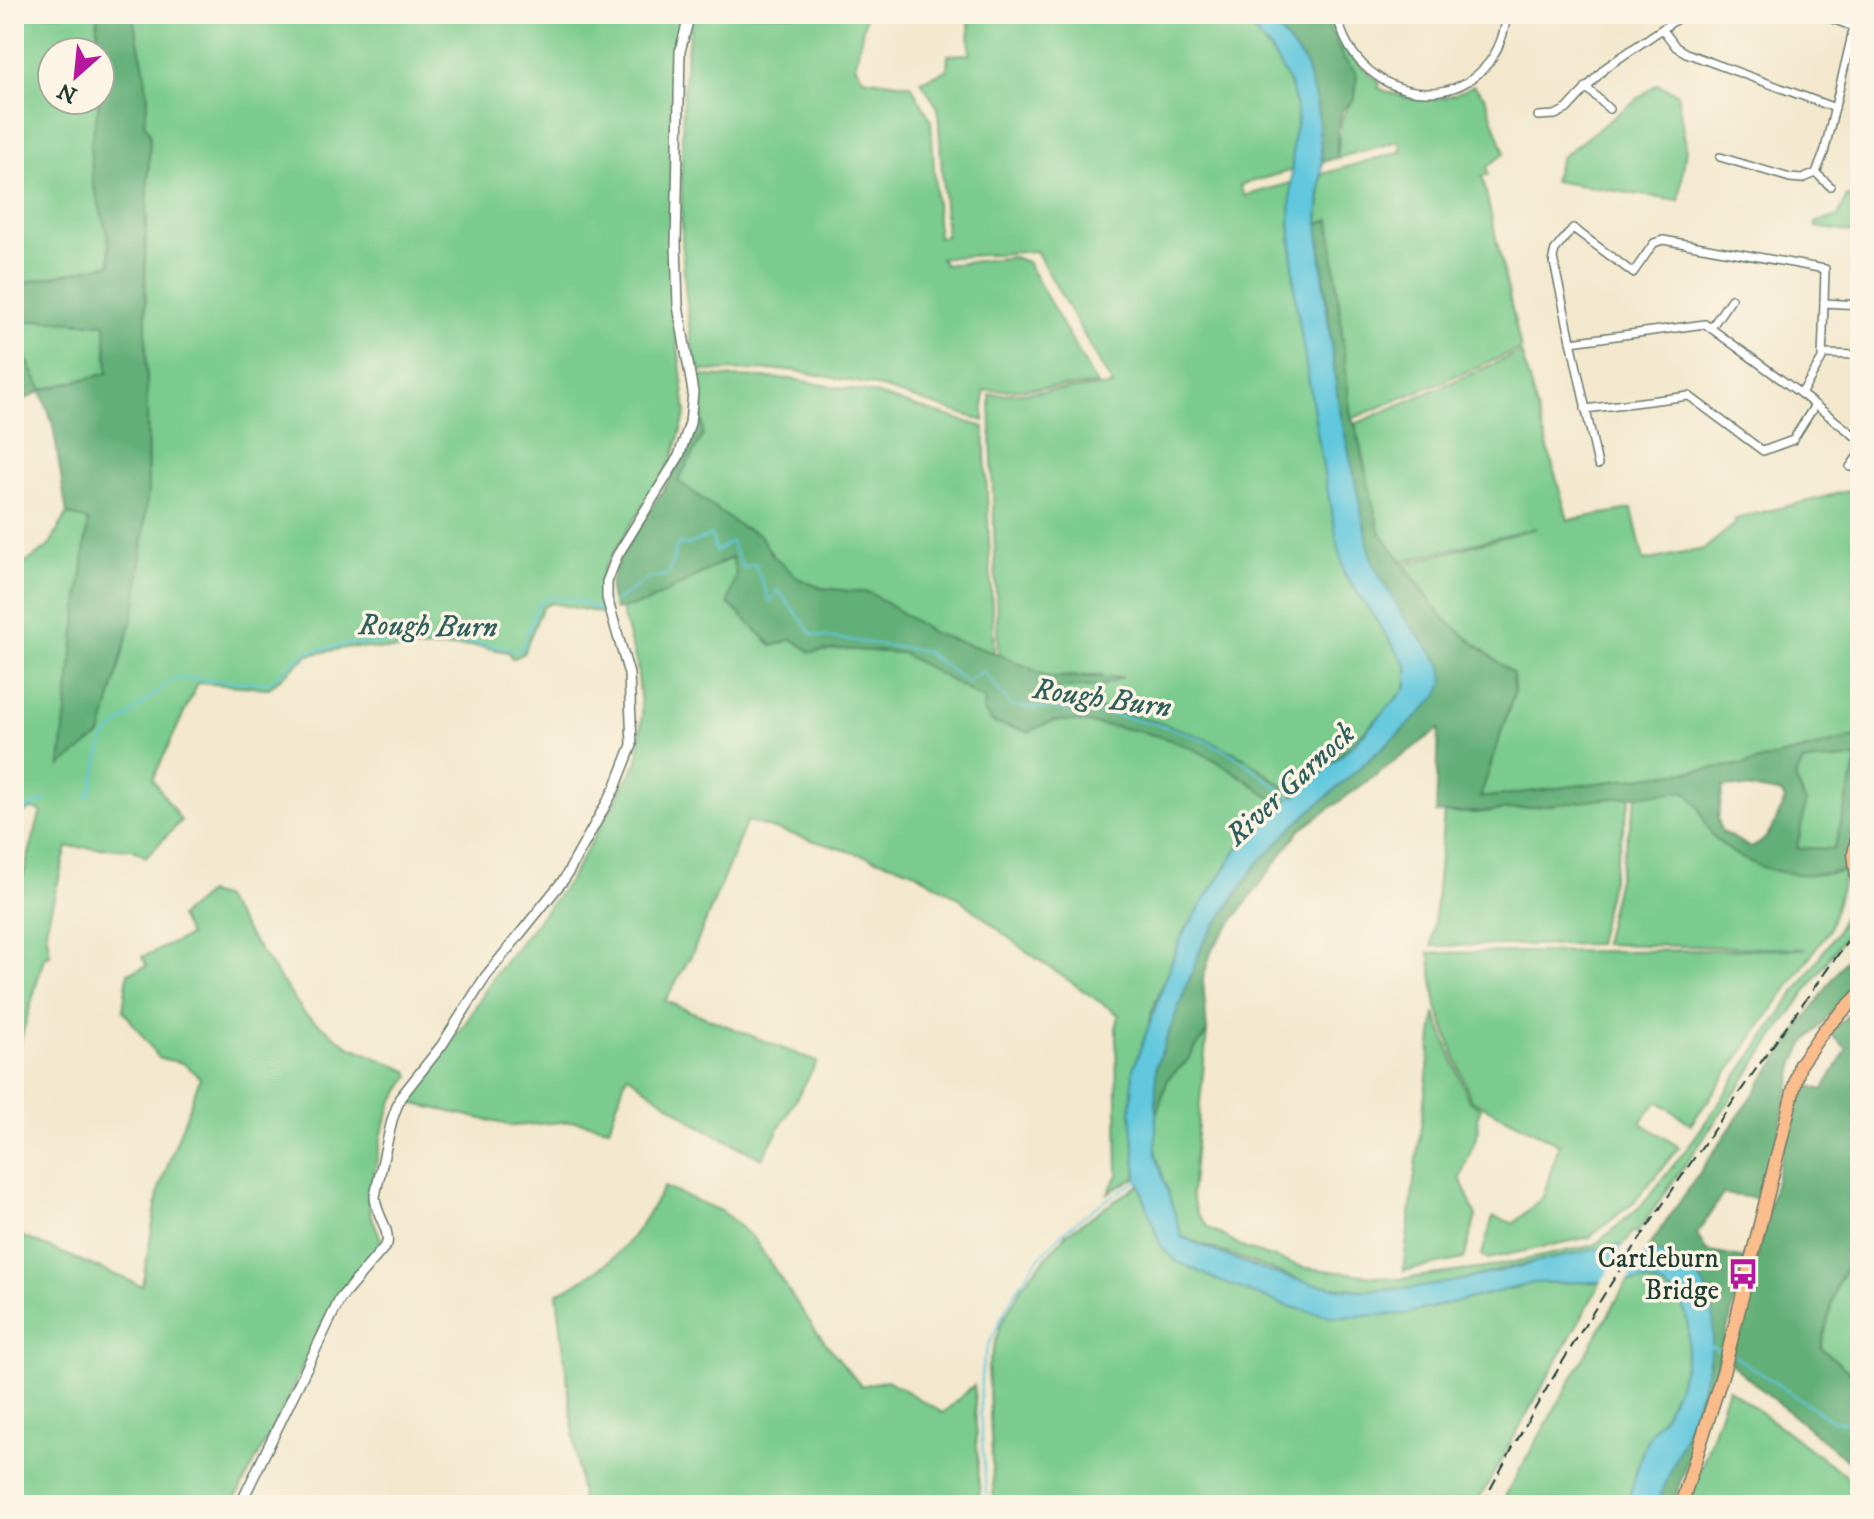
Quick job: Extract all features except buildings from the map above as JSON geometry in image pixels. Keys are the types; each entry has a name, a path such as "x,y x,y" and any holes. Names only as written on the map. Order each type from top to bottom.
{"highway":[{"path":"1860,823 1854,854 1860,900"},
{"path":"1681,1505 1726,1360 1800,1064 1824,1030 1860,994"}],"street":[{"path":"240,1505 340,1299 387,1244 386,1229 375,1208 375,1196 400,1098 442,1045 486,976 565,878 625,767 632,745 629,674 607,598 610,569 671,470 689,431 693,392 676,249 680,51 690,14"},
{"path":"1337,14 1344,39 1367,68 1399,87 1432,93 1461,87 1480,72 1497,49 1507,14"},
{"path":"1538,116 1561,113 1605,68 1684,14"},
{"path":"1819,14 1854,27"},
{"path":"1816,173 1857,14"},
{"path":"1663,30 1686,53 1835,108"},
{"path":"1586,87 1609,109"},
{"path":"1720,157 1790,178 1802,179 1816,173"},
{"path":"1816,173 1830,186"},
{"path":"1598,465 1553,258 1555,250 1573,228 1633,273 1654,243 1663,240 1825,269 1820,366 1801,394"},
{"path":"1711,328 1731,299"},
{"path":"1824,303 1860,305"},
{"path":"1571,342 1705,324 1860,440"},
{"path":"1822,354 1860,355"},
{"path":"1585,409 1689,396 1763,451 1793,440 1815,405"},
{"path":"1850,467 1860,453"}],"green space":[{"path":"14,14 97,14 98,36 36,36 36,116 98,116 93,183 108,235 111,264 14,285"},
{"path":"97,14 132,14 148,99 144,122 150,134 145,252 148,490 137,600 101,735 60,766 88,520 67,514 53,425 41,391 14,405 14,334 42,390 108,373 105,324 40,320 14,324 14,285 111,264 108,235 93,183 90,146 97,116 116,116 116,36 98,36"},
{"path":"132,14 684,14 675,52 672,104 671,242 672,297 686,413 672,460 604,568 600,584 606,614 551,603 542,608 523,654 512,659 509,652 475,646 397,650 350,647 308,655 269,688 198,683 153,779 181,821 146,857 132,849 67,847 46,929 50,955 44,957 14,1065 14,908 41,811 31,809 14,819 14,556 20,567 49,546 67,514 88,520 60,765 101,735 116,672 148,490 145,252 150,134 144,122 148,99"},
{"path":"694,14 866,14 855,66 863,78 911,85 931,120 938,237 946,236 938,108 921,81 947,70 948,55 970,54 969,14 1238,14 1269,49 1287,76 1296,105 1293,170 1240,185 1244,196 1294,182 1290,217 1295,297 1344,573 1407,666 1406,685 1401,696 1297,795 1278,785 1244,757 1101,709 1037,703 1057,689 1102,686 1102,675 1049,677 998,654 990,395 1113,386 1036,251 940,258 945,265 1014,257 1027,262 1097,385 984,391 984,421 872,385 790,370 696,371 685,285 681,202 684,78"},
{"path":"1265,14 1322,14 1344,59 1357,74 1355,98 1342,110 1337,129 1337,158 1322,162 1317,106 1305,63"},
{"path":"1322,14 1333,14 1343,44 1380,83 1378,88 1401,96 1426,99 1450,96 1473,85 1485,97 1505,153 1487,167 1488,175 1482,175 1521,349 1351,419 1330,221 1318,223 1322,174 1402,151 1399,141 1337,158 1342,119 1355,98 1344,59"},
{"path":"1657,84 1677,93 1686,147 1679,201 1553,181 1561,157"},
{"path":"1847,196 1860,200 1860,234 1815,227 1816,222 1838,217"},
{"path":"1330,220 1351,418 1355,424 1379,530 1444,619 1513,674 1514,693 1480,798 1747,764 1860,736 1860,793 1846,870 1793,874 1759,866 1742,858 1714,837 1685,791 1498,810 1436,813 1439,729 1300,830 1212,949 1203,979 1207,1032 1185,1063 1168,1078 1154,1123 1156,1066 1203,943 1258,863 1298,822 1416,718 1442,666 1401,613 1372,562 1338,401 1318,223","holes":["1858,758 1834,849 1797,848 1806,804 1795,777 1803,762","1723,787 1782,793 1785,800 1764,840 1751,848 1721,831 1718,818"]},
{"path":"40,320 105,324 108,373 41,390 14,334 14,324"},
{"path":"1521,352 1568,520 1632,509 1644,561 1704,549 1735,524 1735,519 1860,488 1860,736 1747,764 1480,798 1514,693 1513,674 1444,619 1403,565 1536,528 1400,562 1379,530 1355,424"},
{"path":"700,376 791,379 871,393 984,427 994,653 935,634 870,593 821,588 799,579 773,556 759,534 741,527 677,481 703,435"},
{"path":"700,376 703,435 678,481 741,527 759,534 773,556 799,579 821,588 870,593 935,634 998,654 1049,677 1123,677 1096,687 1050,691 1037,702 1142,718 1191,733 1241,756 1297,795 1279,804 1214,760 1172,740 1148,733 1068,721 1047,723 1030,732 993,723 983,711 985,700 902,653 840,649 811,652 792,639 773,646 728,603 736,575 732,557 646,603 615,610 610,589 614,572 683,458 694,434"},
{"path":"732,557 736,575 728,603 773,646 792,639 811,652 840,649 902,653 986,700 993,723 1030,732 1047,723 1068,721 1149,733 1214,759 1279,804 1239,847 1181,937 1152,1011 1131,1113 1137,1177 1108,1193 1118,1175 1116,1028 1119,1015 1023,949 959,898 909,869 747,821 693,952 665,1001 817,1062 762,1159 696,1124 627,1074 609,1128 575,1121 513,1126 407,1102 468,1019 494,976 568,882 638,761 642,715 637,665 621,609 646,603"},
{"path":"1859,758 1834,849 1796,848 1806,804 1795,777 1803,762"},
{"path":"1685,791 1699,803 1711,834 1760,861 1790,872 1807,874 1846,870 1829,930 1691,1124 1658,1101 1640,1122 1679,1147 1636,1200 1590,1237 1488,1259 1482,1255 1493,1217 1514,1223 1543,1197 1559,1144 1471,1100 1437,1007 1429,953 1806,949 1603,944 1637,795"},
{"path":"1631,795 1597,944 1432,946 1444,813 1477,813"},
{"path":"207,893 222,897 305,1014 349,1046 408,1071 410,1076 392,1103 382,1133 369,1199 370,1212 381,1239 378,1250 335,1296 283,1409 232,1505 14,1505 14,1233 142,1286 159,1189 200,1078 183,1063 159,1058 123,1010 128,973 147,966 142,957 189,936 179,917"},
{"path":"1851,898 1858,917 1637,1233 1633,1231 1624,1245 1515,1266 1435,1287 1364,1290 1314,1285 1182,1237 1156,1155 1154,1123 1168,1078 1185,1063 1207,1032 1191,1194 1197,1213 1208,1227 1244,1248 1306,1268 1400,1279 1485,1268 1595,1245 1643,1204 1691,1143 1836,933"},
{"path":"1860,939 1860,981 1804,1044 1795,1063 1763,1199 1723,1194 1697,1234 1706,1251 1746,1259 1716,1372 1673,1505 1657,1505 1710,1362 1668,1258 1646,1251"},
{"path":"1860,1003 1860,1244 1836,1286 1821,1348 1854,1376 1860,1373 1860,1471 1730,1363 1800,1083 1823,1090 1847,1049 1830,1033"},
{"path":"1435,1013 1469,1101 1481,1108 1477,1118 1479,1130 1460,1178 1476,1216 1464,1259 1403,1271"},
{"path":"1140,1184 1161,1247 1178,1262 1287,1306 1334,1317 1405,1314 1534,1283 1601,1282 1476,1505 994,1505 988,1367 1000,1326 1023,1284 1067,1233"},
{"path":"664,1187 723,1212 754,1239 815,1330 861,1386 887,1380 943,1413 974,1385 980,1505 582,1505 557,1293 594,1273 621,1250"},
{"path":"1860,1244 1860,1373 1854,1376 1821,1348 1836,1286"},
{"path":"1647,1281 1667,1289 1679,1301 1686,1317 1687,1354 1675,1392 1647,1440 1627,1505 1500,1505 1627,1282"},
{"path":"1728,1388 1845,1475 1860,1494 1860,1505 1689,1505"}],"water":[{"path":"1238,14 1265,14 1305,63 1317,106 1322,162 1318,223 1338,401 1372,562 1401,613 1442,666 1444,681 1439,694 1416,718 1298,822 1258,863 1203,943 1156,1066 1156,1155 1182,1237 1248,1264 1316,1284 1362,1290 1414,1288 1618,1245 1652,1250 1689,1269 1699,1279 1711,1302 1711,1349 1696,1404 1657,1505 1627,1505 1644,1448 1675,1392 1687,1354 1686,1317 1679,1301 1667,1289 1647,1281 1534,1283 1405,1314 1334,1317 1287,1306 1178,1262 1161,1247 1137,1177 1131,1113 1133,1069 1181,937 1239,847 1279,804 1297,795 1356,742 1407,687 1407,666 1344,573 1324,474 1295,297 1290,217 1293,138 1298,119 1291,85 1270,49"}],"pier":[{"path":"1626,1242 1648,1248 1624,1286 1599,1286"}],"waterway":[{"name":"Rough Burn","path":"613,603 649,578 669,575 677,544 687,545 711,535 716,552 730,541 743,568 755,564 770,602 778,590 813,635 925,651 966,682 983,671 1011,706 1131,718 1189,734 1243,761 1293,798"},
{"name":"Rough Burn","path":"85,797 90,794 104,738 173,678 268,683 307,652 348,644 474,643 521,651 538,605 549,597 580,601 600,610 607,606"},
{"name":"Rough Burn","path":"14,814 48,799"},
{"path":"987,1505 980,1393 984,1359 991,1339 1014,1294 1042,1254 1095,1207 1140,1179"},
{"path":"1711,1347 1723,1351"},
{"path":"1733,1355 1833,1421 1860,1424"}],"railway":[{"path":"1482,1505 1523,1429 1613,1280 1709,1136 1860,924"}],"place":[{"name":"Cartleburn Bridge","path":"1743,1274"}],"water label":[{"name":"River Garnock","path":"1291,785"}]}
